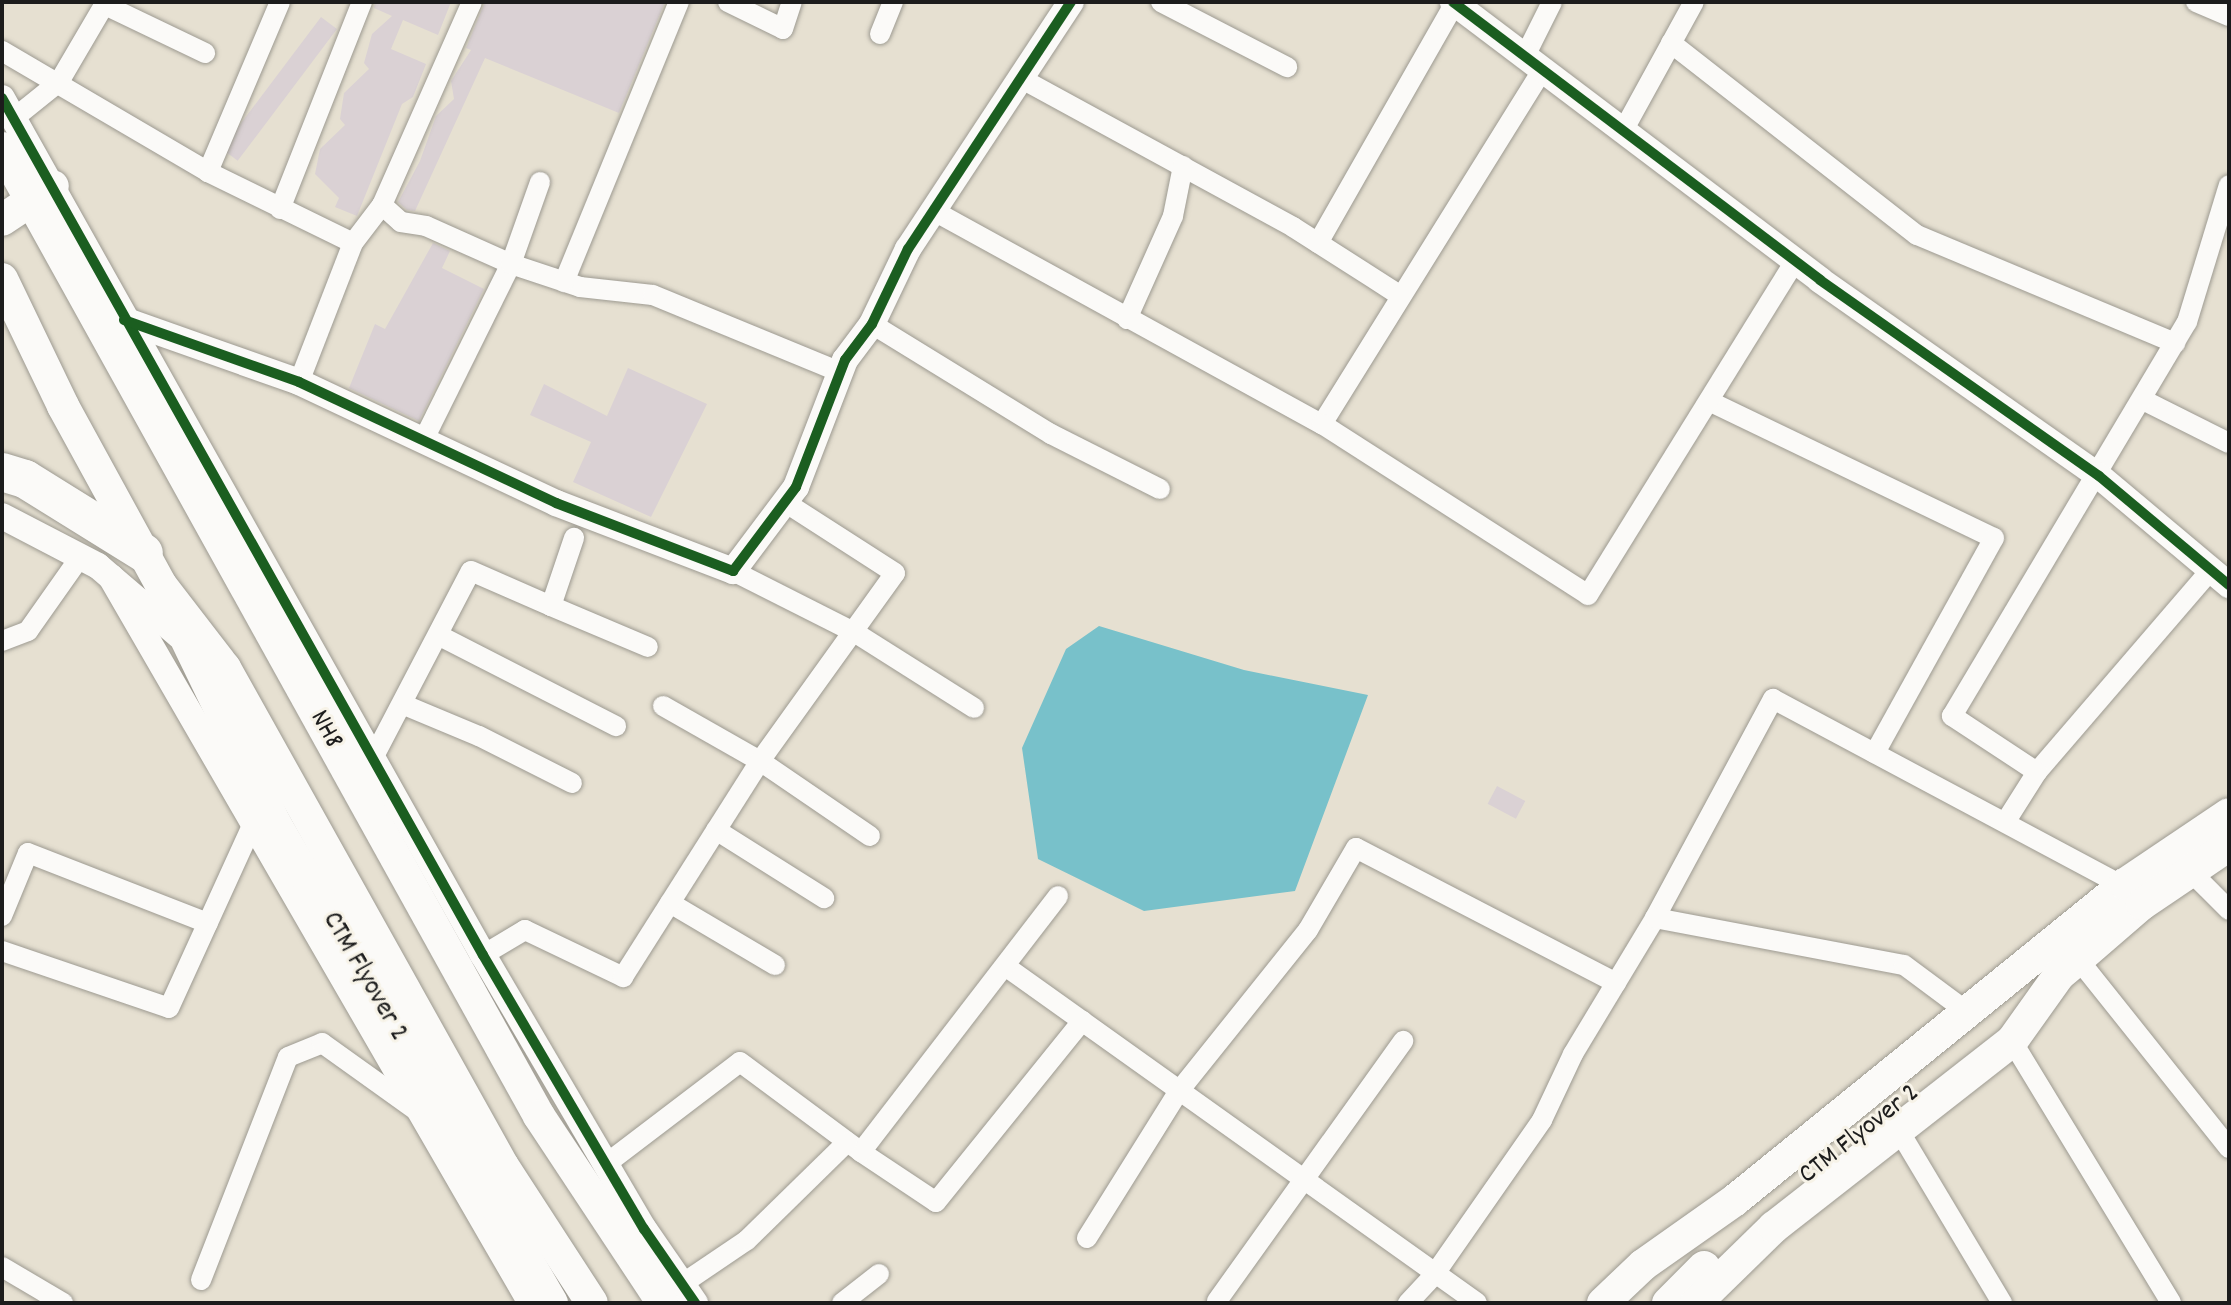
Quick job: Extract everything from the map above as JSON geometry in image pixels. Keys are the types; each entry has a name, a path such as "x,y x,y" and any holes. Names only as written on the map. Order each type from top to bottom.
{"highway":[{"path":"2,472 25,479 153,569"}],"main road":[{"name":"NH8","path":"9,138 42,193 535,1109 680,1297"},
{"path":"2,220 42,193"},
{"name":"NH8","path":"2,279 63,406 153,569 225,668 503,1166 592,1303"},
{"name":"CTM Flyover 2","path":"153,569 254,778 552,1303"},
{"path":"1603,1303 1643,1265 1735,1200 1966,1011 2181,862 2229,814"},
{"path":"2181,862 2229,845"},
{"path":"1696,1303 1774,1227 1898,1129 2008,1031 2134,894"},
{"name":"CTM Flyover 2","path":"1668,1303 1747,1224 2008,1031"},
{"path":"1631,1303 1735,1200"}],"street":[{"path":"208,172 280,2"},
{"path":"280,209 362,2"},
{"path":"299,382 353,243 382,205 472,2"},
{"path":"564,282 679,2"},
{"path":"728,2 783,29 792,2"},
{"path":"880,34 893,2"},
{"path":"733,571 796,487 840,372 872,324 908,249 1071,2"},
{"path":"1161,2 1287,67"},
{"path":"1318,243 1454,2 1795,261 2099,476 2220,578 2170,624 2037,772 2006,821"},
{"path":"1322,424 1401,296 1534,63 1552,2"},
{"path":"1623,131 1694,2"},
{"path":"2196,2 2229,16"},
{"path":"9,138 59,82 105,4 205,53"},
{"path":"1671,43 1917,235 2175,343"},
{"path":"2,51 208,172 353,243"},
{"path":"1022,79 1318,243 1401,296"},
{"path":"1127,319 1173,216 1183,166"},
{"path":"423,441 511,264 540,182"},
{"path":"2037,772 1952,716 2099,476 2187,322 2229,185"},
{"path":"42,193 124,320 680,1297 854,1147 1005,966 1058,896"},
{"path":"382,205 401,222 426,226 511,264 564,282 653,295 840,372"},
{"path":"934,211 1322,424 1588,595 1795,261"},
{"path":"124,320 299,382 556,503 733,571 854,632 974,708"},
{"path":"872,324 1051,434 1160,489"},
{"path":"2143,400 2229,443"},
{"path":"1709,401 1994,538 1875,753"},
{"path":"483,955 525,930 623,977 760,761 895,573 785,502"},
{"path":"2,516 81,556 111,577 189,644"},
{"path":"551,606 574,538"},
{"path":"2,641 28,631 81,556"},
{"path":"372,760 471,571 648,647"},
{"path":"111,577 252,826 531,1303"},
{"path":"438,635 616,726"},
{"path":"1408,1303 1434,1275 1542,1120 1573,1054 1655,918 1773,699 2006,821 2134,894"},
{"path":"402,704 479,736 572,783"},
{"path":"663,706 760,761 870,836"},
{"path":"2,951 169,1008 252,826"},
{"path":"716,830 824,898"},
{"path":"1087,1238 1179,1091 1308,930 1356,848 1616,983"},
{"path":"2,916 28,853 208,923"},
{"path":"2181,862 2229,910"},
{"path":"670,903 775,965"},
{"path":"1655,918 1904,965 1966,1011"},
{"path":"1005,966 1477,1303"},
{"path":"2068,967 2229,1148"},
{"path":"606,1164 740,1062 854,1147 936,1202 1082,1021"},
{"path":"2008,1031 2171,1303"},
{"path":"1217,1301 1403,1041"},
{"path":"201,1280 288,1057 322,1043 420,1113"},
{"path":"535,1109 564,1092"},
{"path":"1898,1129 2002,1303"},
{"path":"2,1267 63,1303"},
{"path":"842,1303 879,1274"}],"water":[{"path":"1099,626 1244,670 1368,695 1295,891 1144,911 1038,859 1022,748 1066,649"}],"building":[{"path":"375,2 451,2 438,35 403,20 391,49 426,64 413,97 402,104 357,216 335,207 339,198 315,174 320,149 345,125 340,119 344,93 369,69 364,63 372,34 392,16 374,8"},
{"path":"485,2 665,2 619,113 485,58 415,211 407,210 398,202 420,161 436,116 454,99 451,81 471,50 466,48"},
{"path":"321,17 337,29 238,161 222,149"},
{"path":"433,243 450,251 442,268 484,289 419,421 349,388 375,324 385,329"},
{"path":"628,368 707,404 651,517 573,482 591,442 530,415 544,384 607,416"},
{"path":"1497,786 1525,801 1516,819 1488,804"}],"cycle path":[{"path":"124,320 299,382 556,503 733,571 796,487 845,360 872,324 908,249 1071,2"},
{"path":"1453,2 1820,280 2099,476 2229,585"},
{"path":"2,98 483,955 644,1229 695,1303"}]}
